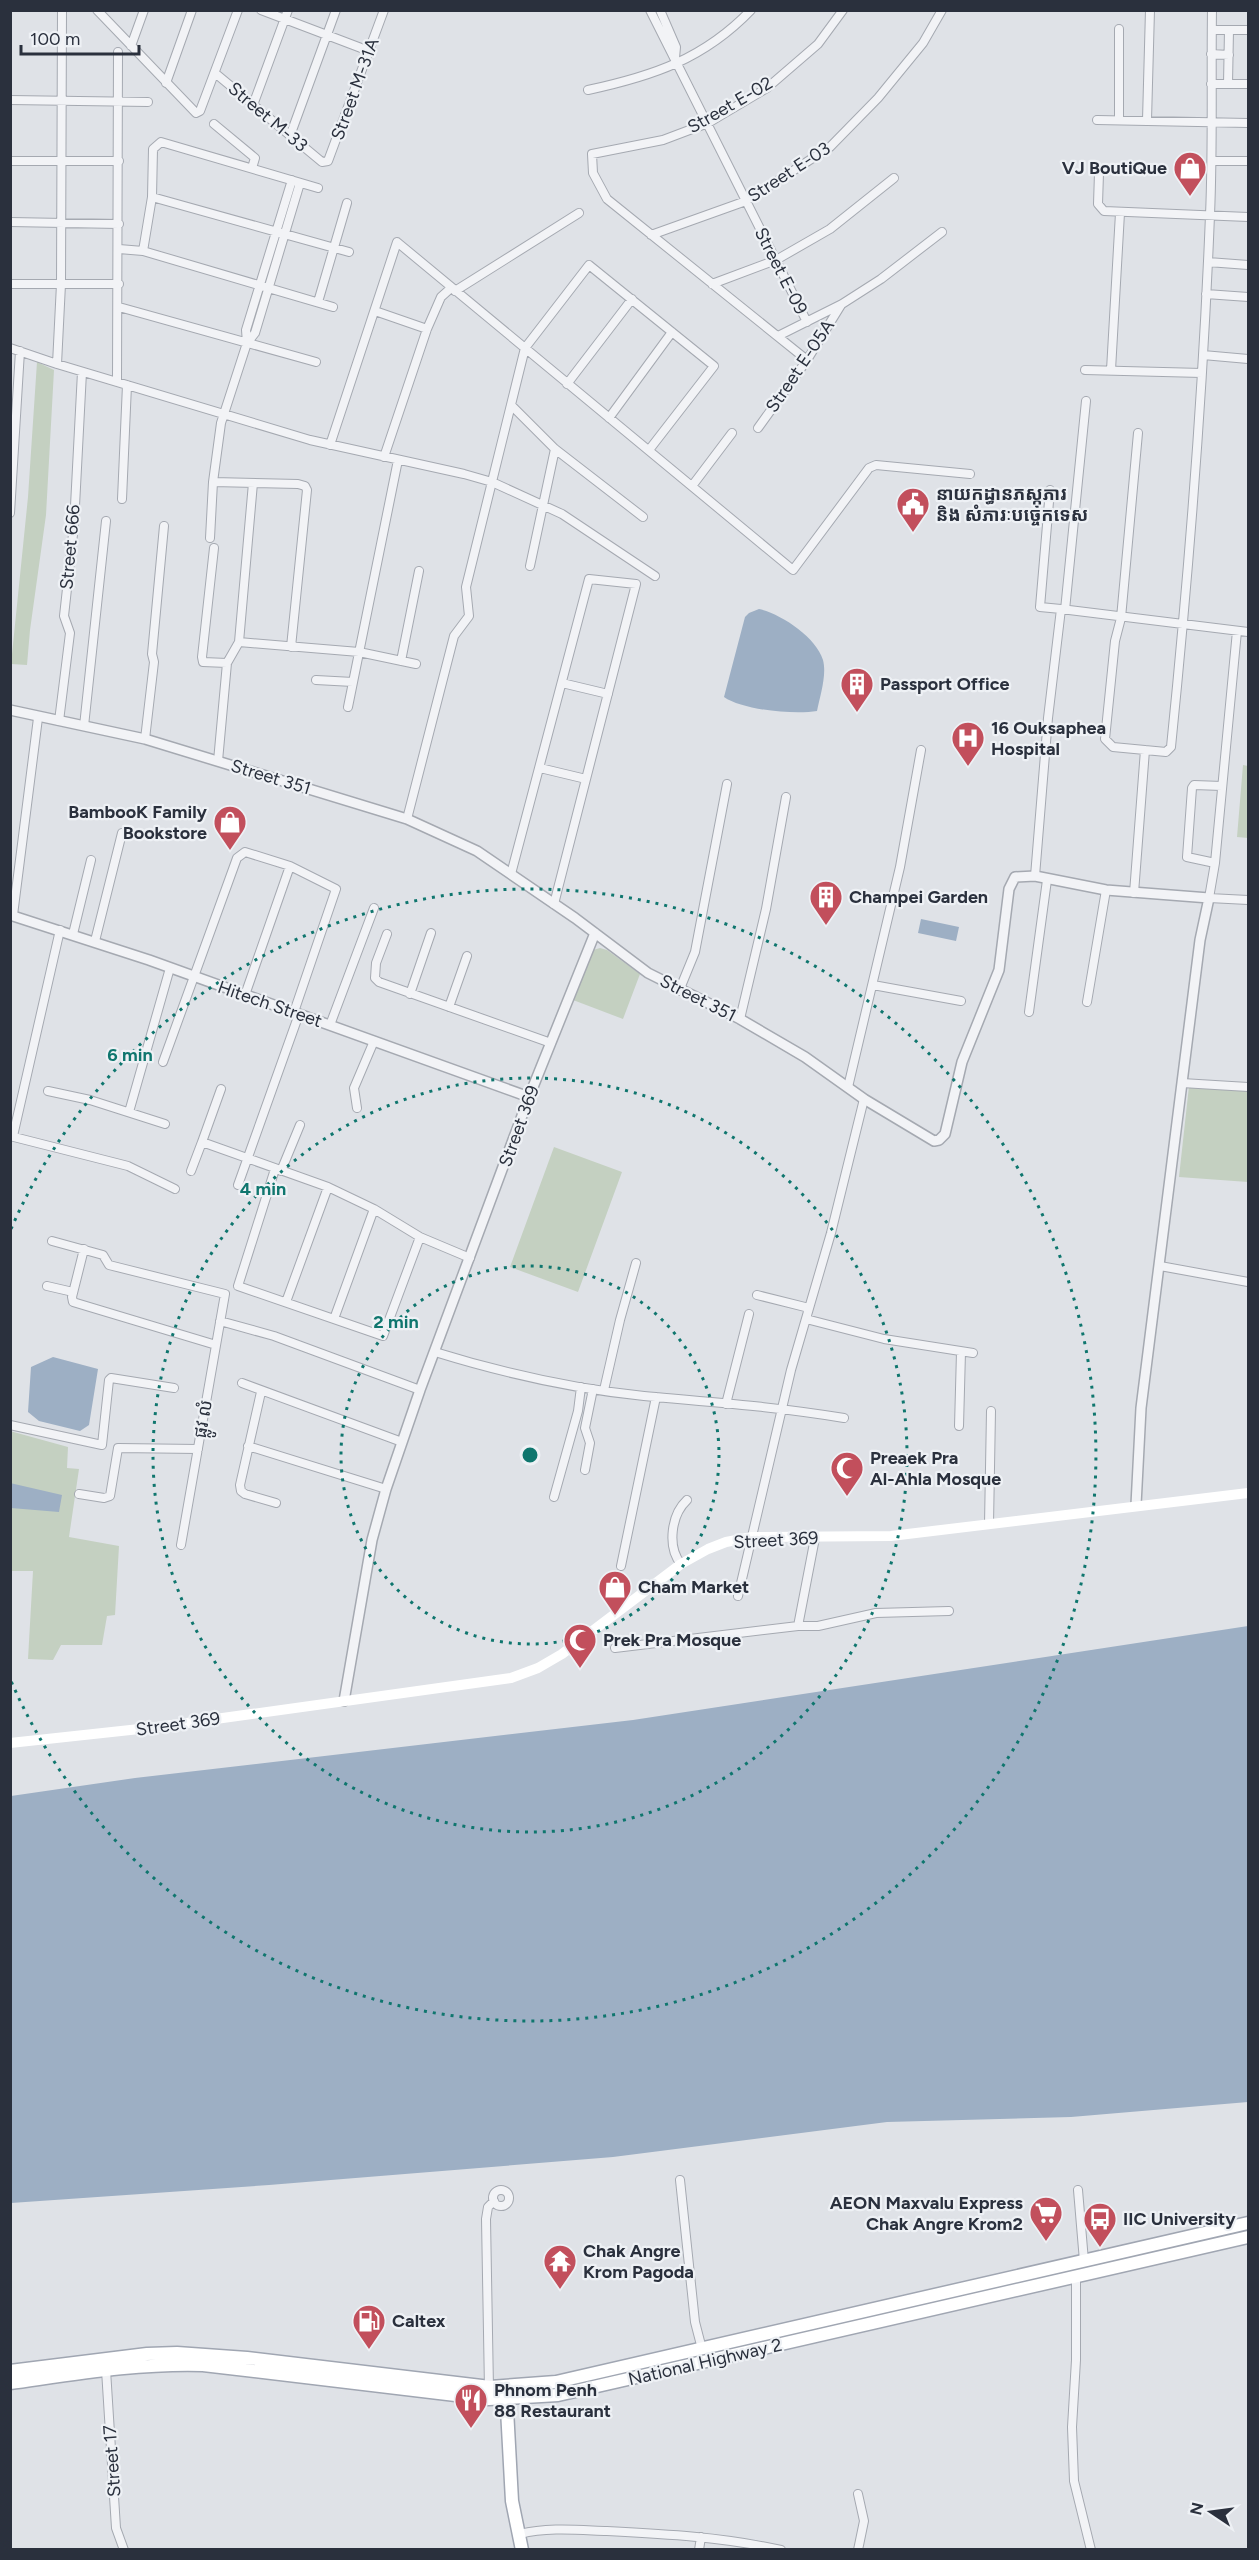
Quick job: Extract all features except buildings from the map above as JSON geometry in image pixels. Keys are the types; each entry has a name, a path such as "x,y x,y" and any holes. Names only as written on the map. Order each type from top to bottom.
{"main road":[{"name":"Street 369","path":"10,1743 134,1730 488,1683 511,1678 538,1668 586,1637 681,1564 726,1542 752,1538 891,1536 1248,1493"},
{"name":"National Highway 2","path":"10,2371 93,2366 106,2370 148,2365 203,2366 489,2393 575,2392 805,2338 895,2310 1084,2261 1248,2223"},
{"name":"National Highway 2","path":"506,2393 802,2326 1076,2276 1248,2237"},
{"path":"802,2326 805,2338"},
{"name":"National Highway 2","path":"10,2383 147,2354 207,2354 489,2393"},
{"path":"506,2393 512,2501 522,2550"}],"street":[{"path":"57,364 61,284 62,10"},
{"path":"97,10 196,113 200,111 238,10"},
{"path":"131,46 144,10"},
{"path":"166,83 192,10"},
{"path":"261,10 369,51"},
{"path":"253,105 288,10"},
{"path":"290,135 336,10"},
{"name":"Street M-31A","path":"322,162 328,161 332,155 384,10"},
{"path":"650,10 669,51 677,61"},
{"path":"660,10 676,47 677,61"},
{"path":"588,90 620,83 677,61 730,32 751,10"},
{"name":"Street E-02","path":"651,235 607,199 593,173 592,154 663,140 708,123 767,88 818,44 843,10"},
{"name":"Street E-03","path":"651,235 747,201 830,147 878,98 922,43 942,10"},
{"path":"1147,120 1150,10"},
{"path":"1137,433 1121,618 1115,641 1105,739 1113,747 1166,752 1171,747 1183,624 1202,373 1212,161 1212,10"},
{"path":"1119,29 1119,120"},
{"path":"1212,30 1248,30"},
{"path":"1228,84 1229,30"},
{"path":"117,382 118,52"},
{"path":"1211,54 1229,55"},
{"name":"Street E-09","path":"677,61 807,322"},
{"name":"Street M-33","path":"215,73 322,162"},
{"path":"1211,84 1248,84"},
{"path":"10,100 148,102"},
{"path":"1097,120 1248,123"},
{"path":"214,124 255,158 252,168"},
{"path":"142,251 152,197 153,149 161,142 318,188"},
{"path":"10,161 119,161"},
{"path":"1212,161 1248,161"},
{"path":"1099,173 1099,209 1120,213 1248,217"},
{"path":"712,284 776,260 830,229 894,178"},
{"path":"210,538 213,482 224,413 247,343 255,333 296,182"},
{"path":"152,197 349,252"},
{"path":"318,302 347,203"},
{"path":"384,457 427,329 441,297 579,213"},
{"path":"1111,370 1120,213"},
{"path":"10,222 119,224"},
{"name":"Street E-05A","path":"778,336 842,304 881,279 942,232"},
{"path":"247,343 246,330 260,285 281,233"},
{"path":"651,235 807,360"},
{"path":"330,445 397,242 794,570 869,468 876,465 970,474"},
{"path":"119,249 142,251 333,307"},
{"path":"1208,262 1248,265"},
{"path":"407,819 454,636 469,616 466,587 525,348 589,265 714,366 649,450"},
{"path":"10,284 119,284"},
{"path":"1206,294 1248,297"},
{"path":"567,384 632,299"},
{"name":"Street E-05A","path":"758,428 807,360 842,304"},
{"path":"119,307 316,362"},
{"path":"375,311 427,329"},
{"path":"609,418 672,332"},
{"path":"10,348 82,372 330,445 492,482 562,514 655,576"},
{"path":"10,513 20,351"},
{"path":"1203,355 1248,359"},
{"path":"1085,370 1202,373"},
{"name":"Street 666","path":"58,721 70,633 64,616 74,525 82,372"},
{"path":"122,499 127,385"},
{"path":"1086,401 1063,610 1048,718 1035,876 1106,890 1248,900"},
{"path":"511,405 555,449 643,517"},
{"path":"692,486 732,433"},
{"path":"530,567 555,449"},
{"path":"348,707 398,460"},
{"path":"213,482 298,484 305,486 307,490 291,647"},
{"path":"218,761 227,663 239,642 253,483"},
{"path":"1050,490 1040,607 1248,632"},
{"path":"84,726 106,521"},
{"path":"145,739 154,662 152,654 164,525"},
{"path":"214,548 202,662 227,663"},
{"path":"401,661 419,571"},
{"path":"511,874 589,579 636,584 554,904"},
{"path":"1136,1505 1141,1408 1200,940 1215,863 1237,631"},
{"path":"239,642 359,652 416,664"},
{"path":"316,680 353,682"},
{"path":"562,683 608,694"},
{"name":"Street 351","path":"10,710 38,718 145,739 218,761 407,819 477,851 648,973 679,991 740,1019 805,1057 864,1099 927,1138 939,1140 945,1134 962,1062 999,970 1012,880 1021,875 1035,876"},
{"path":"12,915 38,718"},
{"path":"848,1087 900,867 921,750"},
{"path":"1134,893 1145,750"},
{"path":"540,768 586,779"},
{"path":"679,991 695,952 727,784"},
{"path":"1215,863 1187,857 1192,788 1194,785 1222,786"},
{"path":"740,1019 766,909 786,797"},
{"path":"95,941 122,833"},
{"path":"163,1062 240,854 245,852 290,867 332,886 336,892 238,1185"},
{"path":"74,934 91,860"},
{"path":"245,995 290,867"},
{"path":"1029,1012 1047,880"},
{"path":"1087,1002 1106,890"},
{"path":"330,1025 374,908"},
{"name":"Hitech Street","path":"12,915 95,941 529,1097"},
{"path":"60,930 11,1136 128,1166 175,1189"},
{"path":"410,994 431,933"},
{"name":"Street 369","path":"344,1701 370,1552 386,1489 420,1390 529,1097 595,933"},
{"path":"387,934 376,963 375,978 379,982 550,1043"},
{"path":"449,1007 467,956"},
{"path":"129,1112 170,968"},
{"path":"873,985 961,1001"},
{"path":"357,1108 354,1088 374,1041"},
{"path":"1182,1083 1248,1087"},
{"path":"191,1171 221,1089"},
{"path":"48,1091 165,1124"},
{"path":"738,1596 782,1409 831,1233 864,1099"},
{"path":"300,1125 278,1170 238,1286 383,1336 420,1237"},
{"path":"202,1142 328,1187 374,1209 420,1237 470,1258"},
{"path":"286,1302 328,1187"},
{"path":"334,1319 374,1209"},
{"path":"52,1241 84,1249 73,1292 73,1302 216,1345"},
{"name":"ផ្លូវ លំ","path":"84,1249 104,1256 109,1265 225,1294 181,1545"},
{"path":"603,1390 636,1263"},
{"path":"1160,1266 1248,1282"},
{"path":"47,1286 73,1292"},
{"path":"757,1294 809,1308"},
{"path":"726,1404 750,1314"},
{"path":"806,1319 884,1340 973,1353"},
{"path":"220,1321 274,1336 420,1390"},
{"path":"959,1426 961,1352"},
{"path":"435,1353 500,1372 581,1388 782,1409 844,1418"},
{"path":"102,1445 111,1378 174,1388"},
{"path":"242,1383 261,1392 402,1442"},
{"path":"554,1497 578,1411 581,1388"},
{"path":"585,1470 590,1443 585,1428 593,1389"},
{"path":"261,1392 240,1485 241,1491 245,1494 276,1503"},
{"path":"621,1566 656,1397"},
{"path":"989,1524 991,1411"},
{"path":"10,1425 118,1448 198,1449"},
{"path":"248,1446 386,1489"},
{"path":"79,1494 104,1498 110,1496 118,1448"},
{"path":"681,1564 675,1557 674,1525 680,1506 687,1500"},
{"path":"798,1626 815,1538"},
{"path":"615,1648 798,1626 818,1626 876,1613 949,1611"},
{"path":"680,2180 695,2322 702,2349"},
{"path":"1078,2190 1084,2261"},
{"path":"489,2393 486,2218 488,2207 494,2201"},
{"path":"1076,2276 1076,2360 1072,2427 1074,2481 1091,2550"},
{"name":"Street 17","path":"106,2370 116,2528 124,2550"},
{"path":"858,2494 864,2521 858,2550"},
{"path":"520,2534 534,2530 569,2530 701,2537 781,2550"},
{"path":"699,2550 701,2537"}],"green space":[{"path":"37,362 54,370 46,515 27,665 11,664 28,497"},
{"path":"1243,765 1248,766 1248,838 1237,837"},
{"path":"600,948 607,950 640,974 623,1019 573,1000 593,950"},
{"path":"1189,1086 1248,1091 1248,1182 1179,1177"},
{"path":"554,1147 622,1172 578,1292 510,1267"},
{"path":"10,1431 68,1447 67,1468 79,1469 69,1537 119,1546 115,1615 107,1616 102,1645 61,1645 53,1660 28,1659 33,1571 11,1571"}],"water":[{"path":"759,609 797,628 819,651 823,660 824,672 817,711 769,710 743,705 724,697 745,617"},
{"path":"921,919 959,927 956,941 918,933"},
{"path":"53,1357 98,1369 89,1425 80,1431 39,1421 28,1412 31,1367"},
{"path":"10,1483 62,1495 59,1512 11,1508"},
{"path":"1248,1626 1248,2102 1071,2117 887,2122 613,2157 11,2203 11,1796 135,1778 633,1720"}],"place":[{"name":"VJ BoutiQue","path":"1190,197"},
{"name":"នាយកដ្ធានភស្កុភារ និង សំភារៈបច្ចេកទេស","path":"913,533"},
{"name":"Passport Office","path":"857,713"},
{"name":"16 Ouksaphea Hospital","path":"968,767"},
{"name":"BambooK Family Bookstore","path":"230,851"},
{"name":"Champei Garden","path":"826,926"},
{"name":"Preaek Pra Al-Ahla Mosque","path":"847,1497"},
{"name":"Cham Market","path":"615,1616"},
{"name":"Prek Pra Mosque","path":"580,1669"},
{"name":"AEON Maxvalu Express Chak Angre Krom2","path":"1046,2242"},
{"name":"IIC University","path":"1100,2248"},
{"name":"Chak Angre Krom Pagoda","path":"560,2290"},
{"name":"Caltex","path":"369,2350"},
{"name":"Phnom Penh 88 Restaurant","path":"471,2429"}]}
